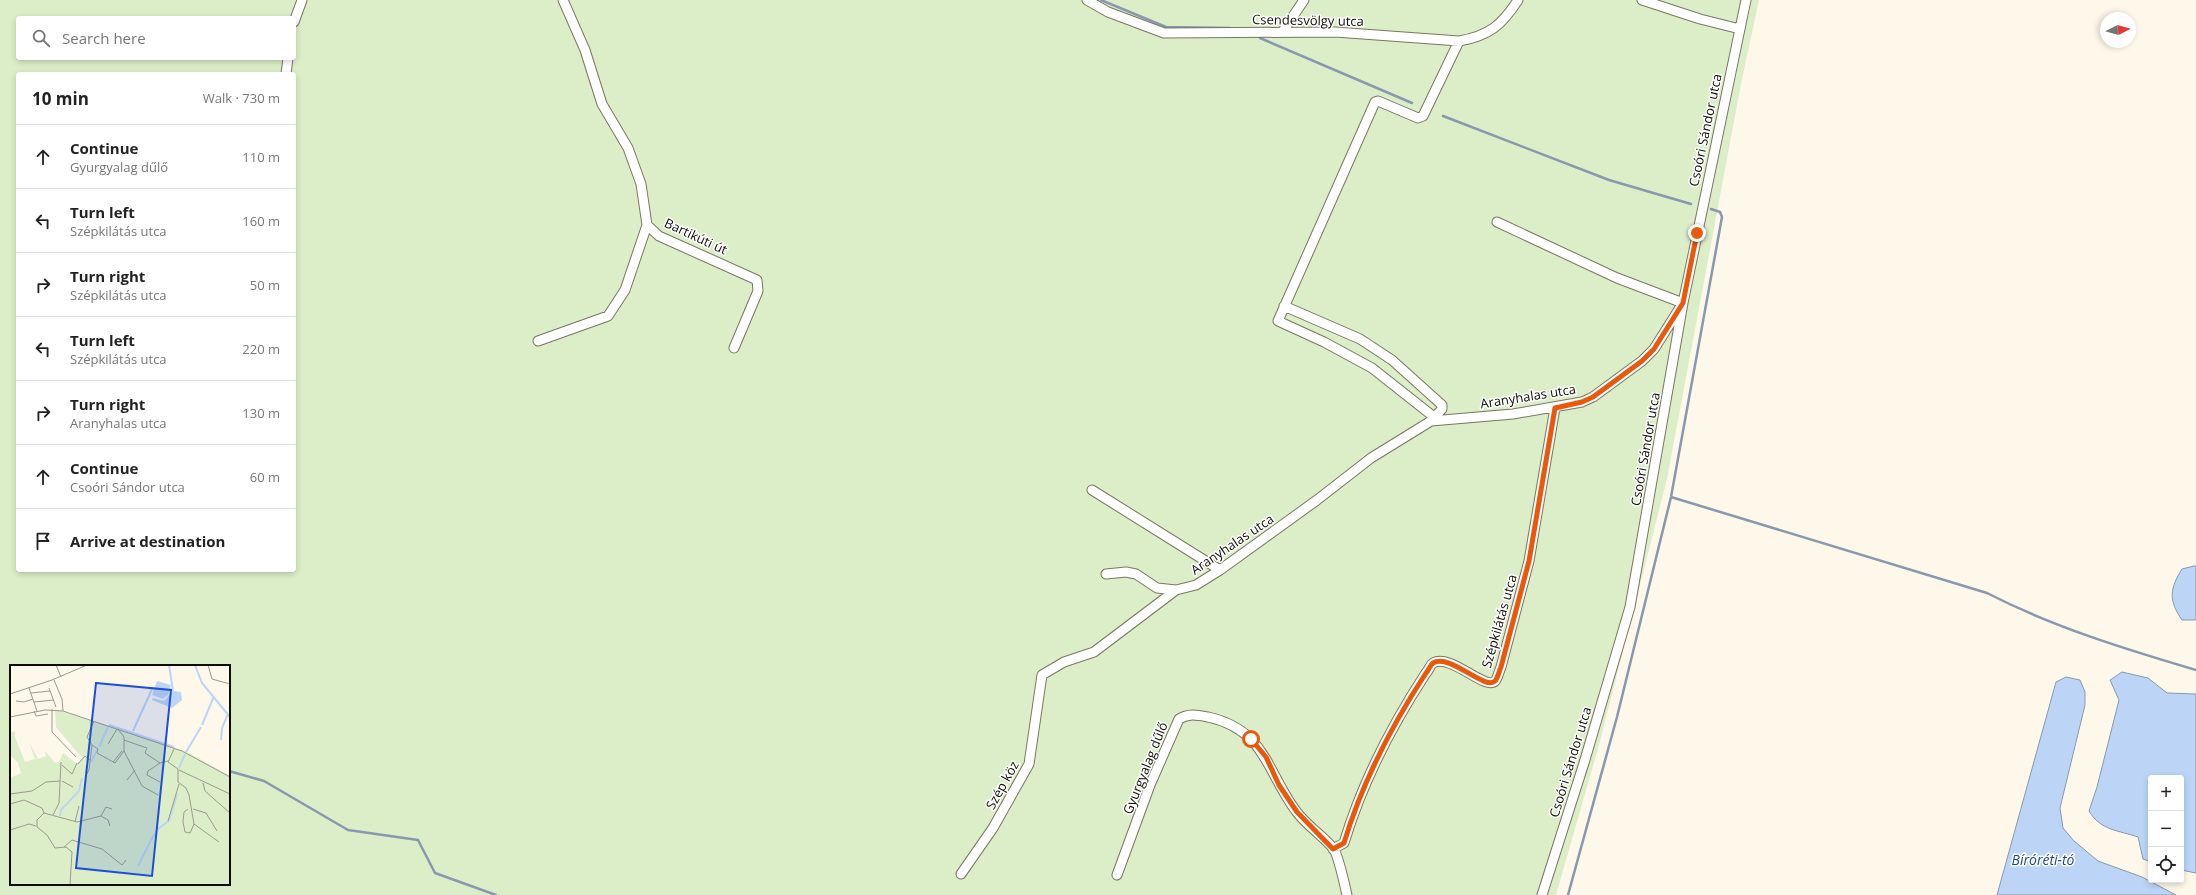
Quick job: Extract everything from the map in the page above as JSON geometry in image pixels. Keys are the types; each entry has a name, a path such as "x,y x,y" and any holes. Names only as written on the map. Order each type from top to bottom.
{"street":[{"path":"296,16 302,0"},
{"name":"Bartikúti út","path":"563,0 585,50 602,104 628,148 641,184 647,225 659,236 757,280 758,291 734,348"},
{"name":"Csendesvölgy utca","path":"1087,0 1108,12 1164,33 1283,31 1401,35 1460,41 1474,38 1495,29 1518,0"},
{"path":"1283,31 1304,0"},
{"path":"1642,0 1700,19 1740,29"},
{"name":"Csoóri Sándor utca","path":"1542,895 1584,763 1630,607 1683,303 1746,0"},
{"path":"1284,306 1360,339 1392,360 1442,406 1442,409 1433,419 1372,368 1324,342 1278,321 1284,306 1375,102 1378,100 1418,118 1423,116 1460,41"},
{"path":"286,72 288,60"},
{"path":"1497,222 1616,278 1683,303"},
{"path":"538,341 608,316 625,290 647,225"},
{"name":"Aranyhalas utca","path":"1042,675 1064,662 1094,652 1176,590 1196,585 1220,570 1317,500 1370,458 1433,419 1513,414 1555,408 1582,402 1593,397 1642,361 1662,338 1683,303"},
{"name":"Szépkilátás utca","path":"1333,849 1344,843 1352,815 1367,780 1416,687 1431,665 1441,662 1449,663 1485,682 1491,683 1495,681 1501,667 1529,561 1555,408"},
{"path":"1092,490 1220,570"},
{"path":"1106,574 1126,572 1136,574 1157,588 1176,590"},
{"name":"Szép köz","path":"961,874 993,828 1029,764 1042,675"},
{"name":"Gyurgyalag dűlő","path":"1117,875 1150,785 1179,719 1186,714 1226,721 1251,739 1266,757 1279,785 1297,812 1333,849 1347,895"}],"green space":[{"path":"0,0 1759,0 1741,84 1667,479 1599,745 1556,895 0,895"}],"water":[{"path":"2196,566 2196,620 2182,620 2174,606 2172,594 2173,588 2182,569"},
{"path":"2122,672 2148,678 2167,693 2196,694 2196,873 2184,871 2184,775 2148,775 2148,861 2143,859 2138,837 2110,829 2099,823 2089,811 2097,787 2119,700 2110,680"},
{"name":"Bíróréti-tó","path":"2066,677 2080,680 2085,692 2085,705 2060,808 2063,828 2074,841 2098,861 2142,877 2148,880 2148,883 2153,883 2176,895 1997,895 2056,682"}],"waterway":[{"path":"1101,0 1166,27 1230,28"},
{"path":"1260,38 1412,103"},
{"path":"1443,116 1609,180 1691,204"},
{"path":"1568,895 1617,717 1671,497 1722,217 1720,212 1711,209"},
{"path":"1671,497 1987,593 2063,627 2196,670"},
{"path":"230,771 264,781 348,830 418,840 435,873 496,895"}],"route":[{"path":"1251,739 1266,757 1279,785 1297,812 1333,849 1340,847 1344,843 1352,815 1367,780 1416,687 1431,665 1434,662 1449,663 1485,682 1491,683 1495,681 1501,667 1535,534 1555,408 1582,402 1593,397 1642,361 1654,349 1683,303 1697,233"}]}
